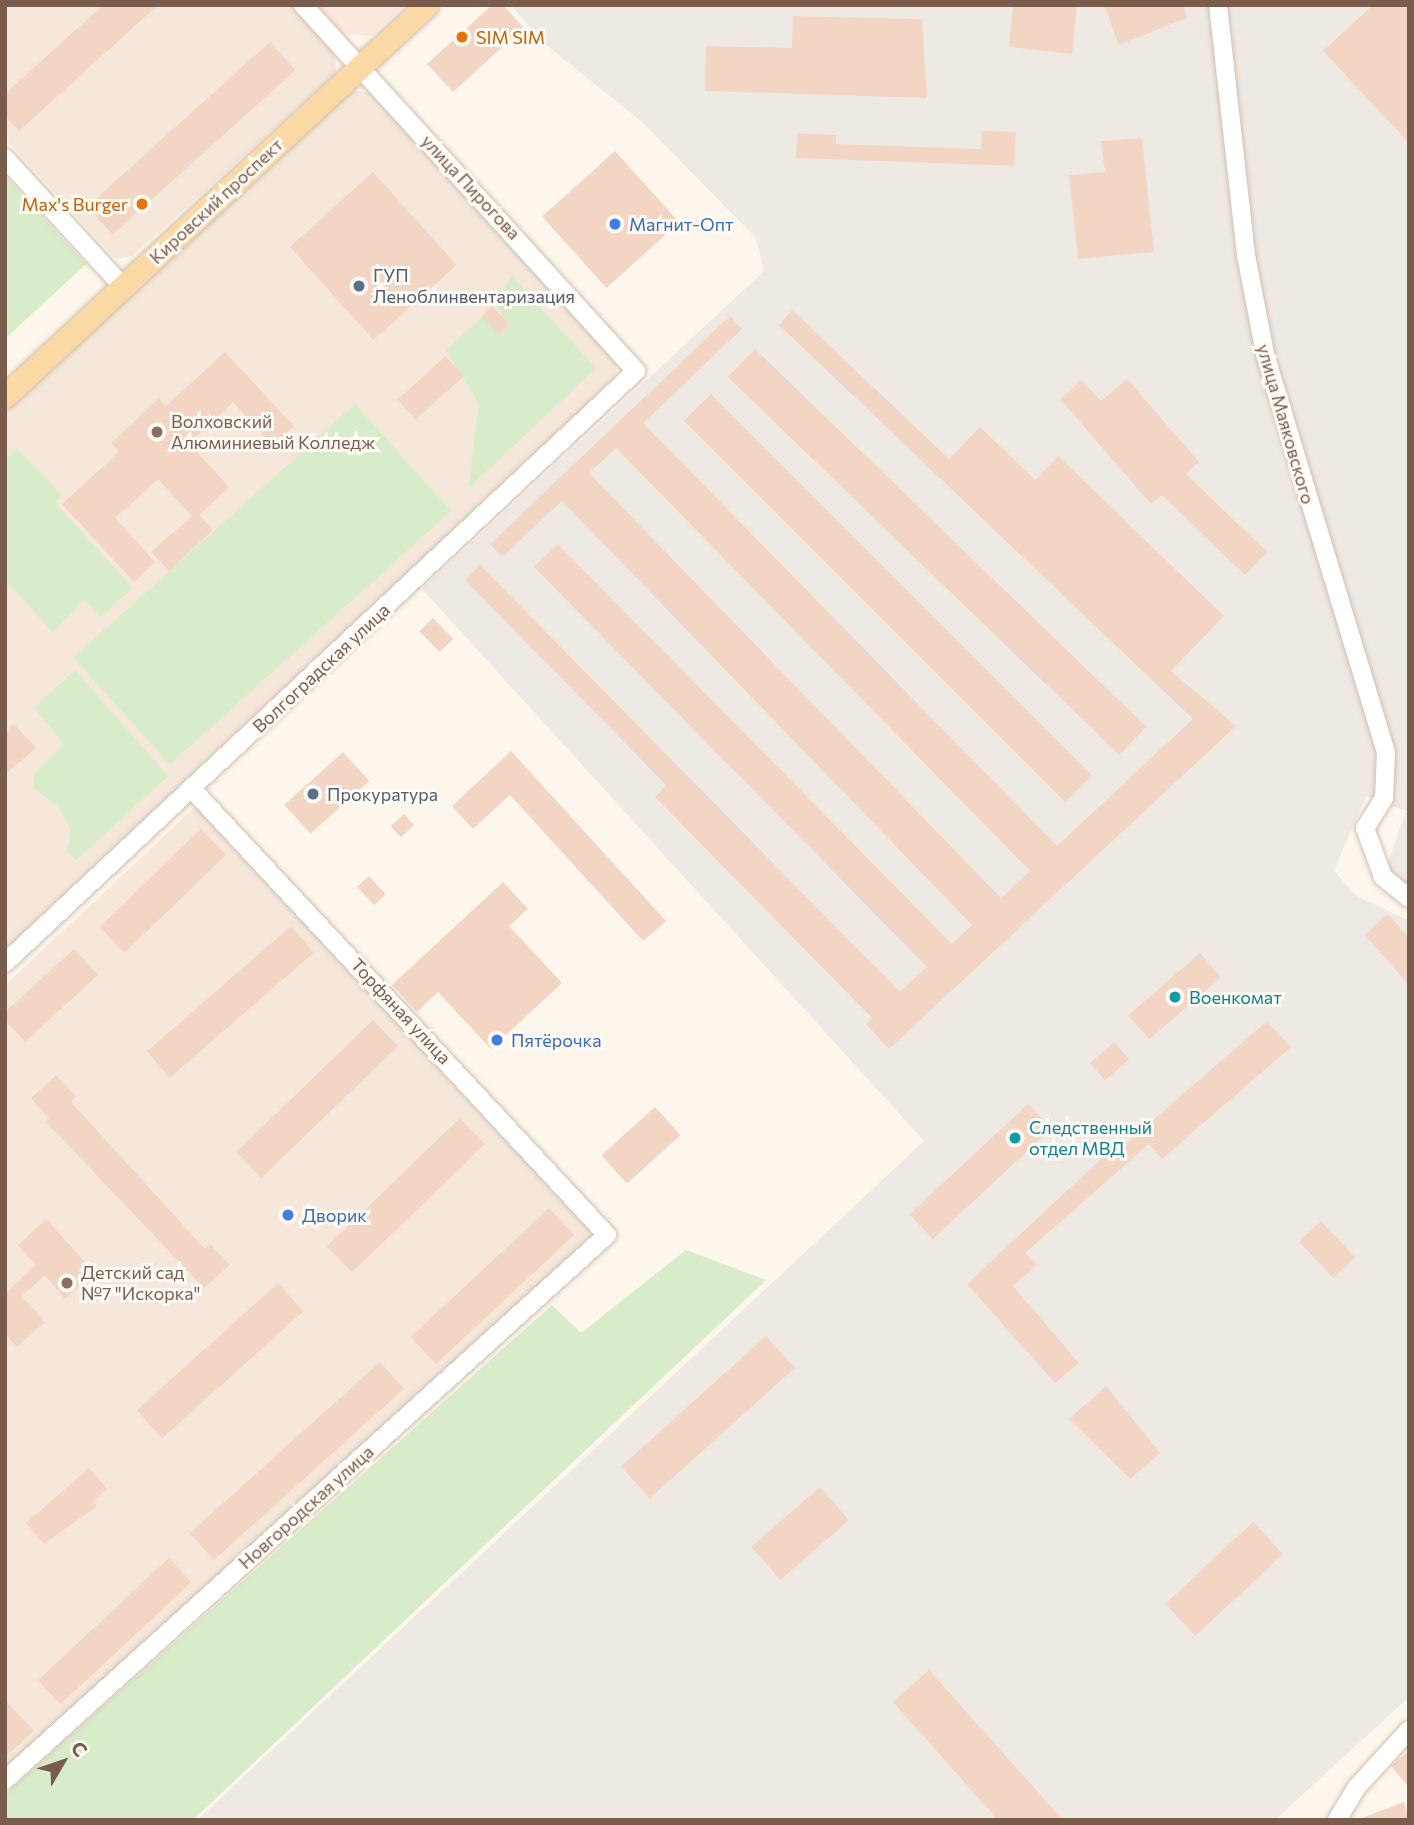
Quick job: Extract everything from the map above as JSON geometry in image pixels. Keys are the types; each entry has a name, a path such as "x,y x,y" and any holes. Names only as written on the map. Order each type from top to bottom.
{"main road":[{"name":"Кировский проспект","path":"5,396 427,5"}],"street":[{"name":"улица Пирогова","path":"303,5 636,371"},
{"name":"улица Маяковского","path":"1218,5 1246,255 1270,377 1386,752 1384,798 1365,828 1383,877 1409,898"},
{"path":"5,158 123,288"},
{"name":"Волгоградская улица","path":"5,963 636,371"},
{"name":"Торфяная улица","path":"192,789 607,1234"},
{"name":"Новгородская улица","path":"5,1780 607,1234"},
{"path":"1337,1820 1357,1787 1409,1730"}],"shaded area":[{"path":"5,5 291,5 334,51 336,73 132,256 116,259 5,138"},
{"path":"317,5 405,5 371,36 343,34"},
{"path":"511,5 1409,5 1409,890 1383,877 1406,811 1366,796 1334,871 1357,896 1409,921 1409,1697 1275,1820 197,1820 924,1141 422,589 764,271 756,238 642,122 545,44"},
{"path":"351,90 371,93 616,360 615,378 5,949 5,412"},
{"path":"195,807 595,1237 5,1770 5,985"}],"green space":[{"path":"5,176 86,264 5,339"},
{"path":"512,276 596,368 468,489 479,404 446,350 482,317 499,334 509,325 494,302"},
{"path":"355,404 451,511 170,765 73,658"},
{"path":"17,448 62,495 55,502 133,588 101,617 84,600 53,632 5,581 5,459"},
{"path":"75,670 168,776 76,860 67,851 71,830 58,806 34,789 34,774 64,744 34,708"},
{"path":"686,1250 766,1280 193,1820 5,1820 5,1794 552,1305 581,1333"}],"building":[{"path":"103,5 158,5 19,131 5,116 5,94"},
{"path":"492,5 503,5 530,35 517,47 510,40 453,92 427,64"},
{"path":"1013,5 1077,5 1072,54 1009,47"},
{"path":"1104,5 1183,5 1187,18 1119,45"},
{"path":"1373,5 1409,5 1409,143 1323,51"},
{"path":"793,16 922,19 927,98 705,91 706,46 792,48"},
{"path":"270,42 295,70 113,235 87,207"},
{"path":"982,131 1016,132 1014,166 796,158 797,133 836,135 836,144 981,149"},
{"path":"1142,138 1154,252 1078,259 1069,175 1105,172 1101,141"},
{"name":"Магнит-Опт","path":"615,151 679,222 606,288 542,217"},
{"path":"373,172 457,265 373,340 290,247"},
{"path":"492,306 510,324 499,334 481,317"},
{"path":"792,310 949,459 980,427 1035,480 1058,456 1224,616 1171,671 1236,726 889,1049 866,1024 872,1018 655,797 666,785 465,580 480,565 900,992 927,967 534,567 558,544 952,944 972,925 562,501 502,557 490,544 730,316 742,329 643,423 1057,846 1193,719 779,325","holes":["616,448 1030,871 1001,898 589,473"]},
{"path":"755,349 1146,727 1119,755 728,377"},
{"path":"225,352 294,426 273,446 233,402 189,443 229,487 199,515 213,530 169,571 151,552 192,516 158,479 115,518 155,562 134,582 62,504 119,452 111,443 159,398 166,406"},
{"path":"446,356 464,376 416,420 398,399"},
{"path":"1127,379 1199,462 1186,474 1267,552 1245,575 1162,495 1151,504 1060,399 1082,380 1101,401"},
{"path":"711,394 1092,775 1065,802 684,421"},
{"path":"433,618 453,639 439,652 419,631"},
{"path":"14,724 36,748 5,775 5,733"},
{"path":"511,751 666,921 643,941 510,795 473,829 452,806"},
{"path":"343,752 369,781 310,834 284,805"},
{"path":"404,814 414,825 401,837 391,826"},
{"path":"201,829 226,855 125,953 100,927"},
{"path":"369,876 386,895 374,905 357,887"},
{"path":"503,882 528,909 509,926 562,983 491,1049 438,992 417,1012 392,985"},
{"path":"1388,914 1409,938 1409,985 1365,935"},
{"path":"291,926 314,952 170,1078 147,1051"},
{"path":"74,949 98,975 25,1042 5,1020 5,1012"},
{"name":"Военкомат","path":"1200,953 1221,977 1149,1039 1128,1015"},
{"path":"373,1020 398,1046 261,1178 236,1152"},
{"path":"1267,1021 1291,1047 1162,1159 1149,1144 1025,1253 1037,1265 1013,1286 1079,1363 1055,1383 967,1284 1117,1144 1121,1148"},
{"path":"1114,1042 1129,1059 1105,1080 1090,1063"},
{"path":"56,1075 76,1097 71,1102 205,1249 210,1244 230,1265 204,1288 46,1122 49,1119 31,1098"},
{"path":"1028,1104 1051,1129 933,1239 910,1214"},
{"path":"655,1107 680,1135 627,1183 601,1155"},
{"path":"460,1118 485,1144 352,1272 327,1247"},
{"path":"549,1208 574,1235 436,1364 411,1337"},
{"name":"Детский cад №7 \"Искорка\"","path":"46,1219 94,1272 65,1299 45,1275 22,1296 45,1322 17,1347 5,1334 5,1293 36,1265 18,1245"},
{"path":"1321,1221 1355,1258 1333,1278 1299,1241"},
{"path":"278,1283 303,1311 162,1438 137,1410"},
{"path":"766,1336 795,1368 650,1498 621,1466"},
{"path":"380,1362 404,1389 214,1560 190,1533"},
{"path":"1106,1386 1160,1453 1130,1479 1069,1419"},
{"path":"89,1468 107,1489 93,1501 97,1506 44,1544 26,1523"},
{"path":"820,1487 849,1520 780,1580 751,1547"},
{"path":"1253,1522 1283,1554 1195,1636 1165,1604"},
{"path":"169,1558 192,1582 61,1704 38,1680"},
{"path":"929,1670 1063,1820 998,1820 893,1702"},
{"path":"5,1700 34,1731 5,1757"},
{"path":"1409,1751 1409,1788 1391,1766"},
{"path":"1404,1802 1409,1820 1362,1820 1362,1818"}],"place":[{"name":"SIM SIM","path":"462,37"},
{"name":"Max's Burger","path":"142,204"},
{"name":"Магнит-Опт","path":"615,224"},
{"name":"ГУП Леноблинвентаризация","path":"359,286"},
{"name":"Волховский Алюминиевый Колледж","path":"157,432"},
{"name":"Прокуратура","path":"313,794"},
{"name":"Военкомат","path":"1175,997"},
{"name":"Пятёрочка","path":"497,1040"},
{"name":"Следственный отдел МВД","path":"1015,1138"},
{"name":"Дворик","path":"288,1215"},
{"name":"Детский cад №7 \"Искорка\"","path":"67,1283"}]}
